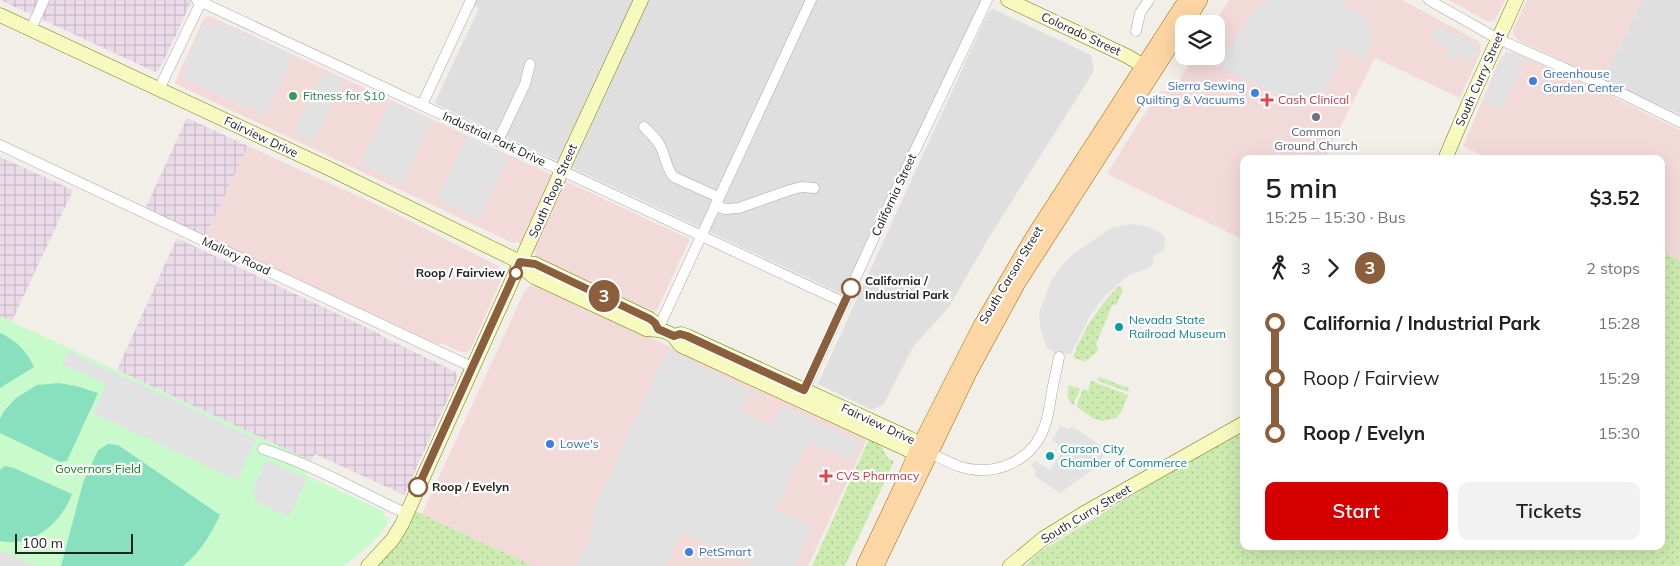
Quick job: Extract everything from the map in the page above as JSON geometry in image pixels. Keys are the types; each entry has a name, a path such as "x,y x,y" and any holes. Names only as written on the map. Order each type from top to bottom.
{"main road":[{"name":"South Roop Street","path":"368,566 393,539 407,514 472,367 641,0"},
{"name":"Colorado Street","path":"1008,0 1120,52 1148,69"},
{"name":"South Carson Street","path":"864,566 902,486 922,450 1018,283 1148,69 1186,0"},
{"name":"South Carson Street","path":"1190,15 1200,0"},
{"name":"South Curry Street","path":"1447,155 1468,103 1516,0"},
{"name":"Fairview Drive","path":"0,15 383,194 520,262 535,264 650,319 658,329 674,336 682,346 922,450"},
{"name":"South Carson Street","path":"1148,69 1175,35"},
{"name":"Fairview Drive","path":"674,336 680,334 687,336 804,390 922,450"},
{"name":"South Curry Street","path":"1010,566 1044,538 1086,512 1240,425"},
{"name":"South Carson Street","path":"876,566 922,450"}],"street":[{"path":"31,29 44,0"},
{"path":"422,105 471,0"},
{"path":"658,329 811,0"},
{"name":"California Street","path":"804,390 887,209 987,0"},
{"path":"1136,31 1140,14 1149,0"},
{"path":"1429,0 1498,39 1615,90 1680,122"},
{"path":"159,89 200,1"},
{"name":"Industrial Park Drive","path":"200,1 845,303"},
{"path":"498,141 525,84 530,64"},
{"path":"644,127 662,148 670,173 725,208 738,208 801,187 814,188"},
{"name":"Mallory Road","path":"0,145 472,367"},
{"path":"922,450 958,466 980,470 1003,467 1023,456 1034,446 1045,427 1059,357"},
{"path":"263,449 318,472 407,514"}],"shaded area":[{"path":"0,0 192,0 164,60 155,72"},
{"path":"463,0 988,0 845,303 840,293 438,105 435,102 479,8"},
{"path":"1229,0 1402,0 1478,41 1480,45 1480,53 1460,98 1375,58 1327,153 1331,155 1240,155 1240,238 1107,174 1139,122 1161,91 1176,92 1181,77 1188,65 1225,65 1225,15 1220,15"},
{"path":"1268,0 1347,0 1344,6 1367,17 1365,22 1369,23 1372,43 1366,61 1337,47 1334,54 1341,57 1320,100 1314,97 1303,101 1300,106 1218,66 1225,65 1225,55 1258,4 1264,7"},
{"path":"1449,0 1505,0 1495,20 1488,22"},
{"path":"1527,0 1642,0 1603,80 1519,41 1513,34 1513,29"},
{"path":"1642,0 1680,0 1680,114 1603,80"},
{"path":"993,9 1091,55 1094,71 988,239 949,307 913,347 884,404 872,410 818,384 988,13"},
{"path":"210,16 690,239 657,310 653,313 539,259 535,256 536,252 517,242 513,243 176,84 175,82 204,18"},
{"path":"207,21 210,27 220,23 294,55 267,112 262,114 252,110 254,104 246,108 183,78 181,74 188,71 185,64"},
{"path":"1438,26 1477,45 1477,51 1472,60 1468,58 1465,64 1463,62 1465,56 1458,53 1453,61 1445,57 1449,49 1431,40"},
{"path":"1506,51 1525,59 1502,109 1483,101"},
{"path":"1513,52 1611,96 1680,130 1680,260 1665,253 1665,155 1482,155 1463,146 1502,56"},
{"path":"323,71 344,80 314,143 293,134"},
{"path":"390,101 432,120 402,184 360,164"},
{"path":"187,118 248,146 205,237 145,209"},
{"path":"467,136 509,156 480,219 437,199"},
{"path":"248,146 384,208 498,266 503,273 502,278 470,350 460,352 444,344 437,344 205,237"},
{"path":"0,157 73,190 12,321 0,316"},
{"path":"1132,224 1146,226 1161,233 1165,238 1164,250 1153,256 1154,263 1147,269 1131,274 1105,296 1090,316 1071,354 1056,354 1046,347 1040,326 1039,313 1051,281 1061,266 1073,254 1111,228"},
{"path":"177,238 456,372 457,379 404,495 315,454 311,461 117,370"},
{"path":"538,285 867,439 808,566 533,566 422,514 525,290 530,286"},
{"path":"667,349 750,390 741,411 772,426 782,405 861,443 852,461 808,441 775,510 813,527 795,566 754,566 682,532 666,566 577,566 592,532 593,510"},
{"path":"68,351 256,439 237,480 93,413 106,386 104,383 62,364"},
{"path":"1060,426 1069,429 1072,426 1107,450 1095,468 1060,493 1035,476 1035,469 1031,465 1035,461 1050,470 1064,449 1052,440"},
{"path":"266,460 307,479 291,513 287,516 254,501 256,495 252,493"},
{"path":"0,550 35,566 0,566"}],"green space":[{"path":"1665,253 1680,260 1680,566 1025,566 1040,552 1181,465 1240,434 1240,550 1665,550"},
{"path":"1120,285 1123,290 1117,304 1112,306 1096,344 1098,350 1084,362 1073,357 1092,318"},
{"name":"Governors Field","path":"0,316 311,461 306,475 383,511 382,513 387,518 388,523 374,541 343,566 0,566"},
{"path":"0,333 20,347 34,367 0,388"},
{"path":"1099,377 1129,388 1128,392 1097,380"},
{"path":"1091,380 1128,395 1121,413 1116,418 1102,421 1094,419 1078,408 1077,404 1083,389 1088,391"},
{"path":"59,383 98,393 67,461 60,462 0,433 0,419 4,411 16,398 37,385"},
{"path":"1069,385 1080,389 1074,403 1075,406 1068,397"},
{"path":"869,439 881,446 888,458 894,461 888,475 845,566 812,566"},
{"path":"108,444 118,445 220,515 205,543 183,566 61,566 83,483 98,450"},
{"path":"5,466 14,468 72,494 61,515 53,523 44,531 24,541 0,541 0,470"},
{"path":"409,508 533,566 368,566"}],"bus line":[{"name":"3","path":"418,487 520,262 535,264 650,319 658,329 674,336 680,334 687,336 804,390 851,288"}],"place":[{"name":"Greenhouse Garden Center","path":"1533,81"},
{"name":"Sierra Sewing Quilting & Vacuums","path":"1255,93"},
{"name":"Fitness for $10","path":"293,96"},
{"name":"Cash Clinical","path":"1267,100"},
{"name":"Common Ground Church","path":"1316,117"},
{"name":"Roop / Fairview","path":"516,273"},
{"name":"California / Industrial Park","path":"851,288"},
{"name":"Nevada State Railroad Museum","path":"1119,327"},
{"name":"Lowe's","path":"550,444"},
{"name":"Carson City Chamber of Commerce","path":"1050,456"},
{"name":"CVS Pharmacy","path":"826,476"},
{"name":"Roop / Evelyn","path":"418,487"},
{"name":"PetSmart","path":"689,552"}]}
